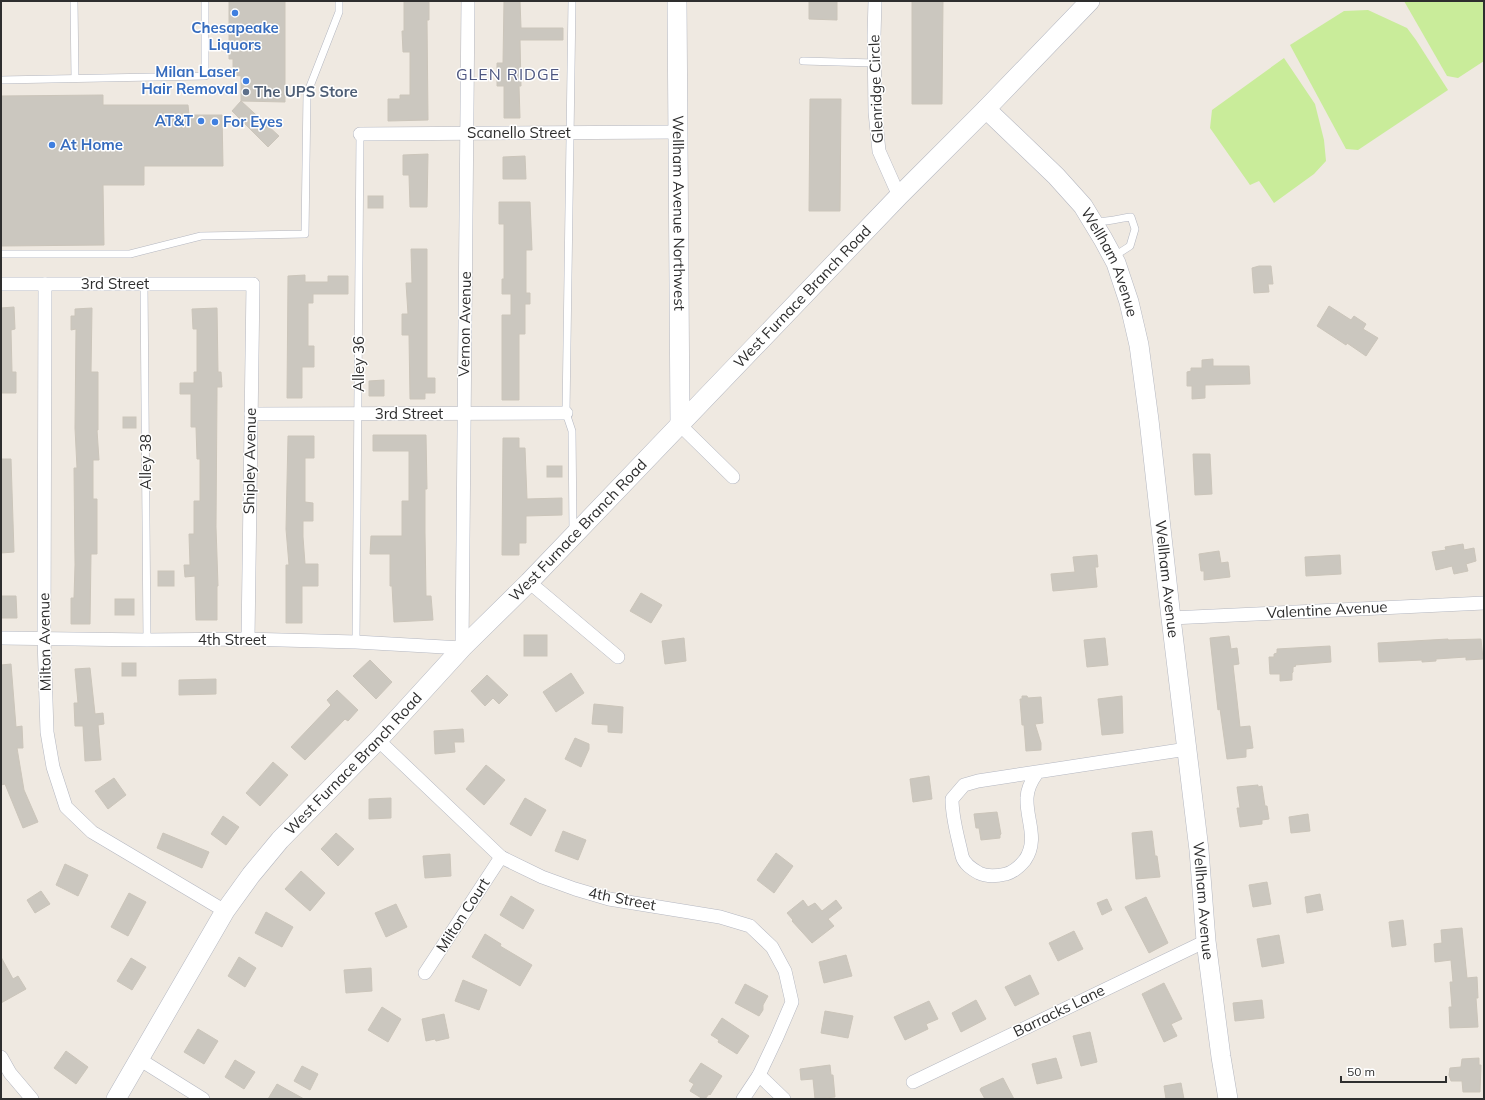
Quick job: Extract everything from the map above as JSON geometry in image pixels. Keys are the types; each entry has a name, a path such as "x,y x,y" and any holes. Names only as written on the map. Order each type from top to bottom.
{"street":[{"name":"Vernon Avenue","path":"462,648 468,1"},
{"name":"Wellham Avenue Northwest","path":"677,1 680,425"},
{"name":"Glenridge Circle","path":"875,1 875,112 879,151 899,196"},
{"name":"West Furnace Branch Road","path":"116,1099 225,911 251,875 280,840 378,740 462,648 529,582 899,196 986,109 1090,1"},
{"name":"Wellham Avenue","path":"986,109 1056,176 1083,206 1112,257 1129,302 1139,345 1149,420 1199,850 1206,941 1228,1099"},
{"name":"Scanello Street","path":"360,134 678,132"},
{"name":"3rd Street","path":"1,284 253,284"},
{"name":"Milton Avenue","path":"45,284 44,638 48,732 53,767 66,807 92,832 225,911"},
{"name":"Shipley Avenue","path":"248,639 253,284"},
{"name":"3rd Street","path":"251,414 566,413"},
{"path":"680,425 733,477"},
{"path":"529,582 618,656"},
{"name":"Valentine Avenue","path":"1171,618 1484,603"},
{"name":"4th Street","path":"1,638 147,640 248,639 356,642 462,648"},
{"name":"4th Street","path":"378,740 501,857 542,877 575,890 609,898 720,917 750,926 772,947 785,971 792,1002 759,1075 743,1099"},
{"path":"1037,773 1028,788 1027,798 1032,841 1028,855 1021,865 1008,873 996,876 981,874 969,866 963,859 952,814 952,799 964,785 978,781 1187,749"},
{"name":"Milton Court","path":"425,973 501,857"},
{"name":"Barracks Lane","path":"913,1082 1206,941"},
{"path":"1,1056 10,1073 32,1099"},
{"path":"139,1059 202,1099"},
{"path":"759,1075 784,1099"}],"lane":[{"path":"74,1 75,78"},
{"path":"1,80 205,76 205,1"},
{"path":"1,254 130,254 176,241 201,236 305,234 307,94 339,12 339,1"},
{"path":"572,1 566,413 572,431 573,536"},
{"path":"804,61 874,63"},
{"name":"Alley 36","path":"356,642 360,134"},
{"path":"1092,221 1102,223 1119,218 1131,217 1135,229 1130,246 1112,257"},
{"name":"Alley 38","path":"144,284 147,640"}],"green space":[{"path":"1404,1 1484,1 1484,61 1458,78 1447,76"},
{"path":"1368,10 1407,28 1448,90 1358,150 1346,149 1290,45 1344,11"},
{"path":"1284,58 1315,104 1324,140 1326,161 1314,174 1274,203 1259,181 1250,185 1210,128 1212,110"}],"building":[{"path":"229,1 285,1 285,102 241,101 241,76 233,75 233,59 229,59"},
{"path":"404,1 429,1 429,20 427,20 428,120 388,121 388,99 400,99 400,95 410,95 410,52 403,52 402,31 404,31"},
{"path":"504,1 520,1 521,28 563,28 563,40 520,40 520,118 504,118 504,86 497,86 497,63 503,63"},
{"path":"809,1 837,1 837,20 809,19"},
{"path":"912,1 943,1 942,104 912,104"},
{"name":"At Home","path":"103,95 103,105 188,105 189,115 222,115 223,166 144,166 144,185 103,185 104,245 1,246 1,96"},
{"path":"810,99 841,99 840,211 809,211"},
{"path":"241,101 279,136 268,147 232,111"},
{"path":"428,154 427,207 410,207 409,175 403,175 403,155"},
{"path":"525,156 526,179 503,179 503,157"},
{"path":"368,196 383,196 383,208 368,208"},
{"path":"499,202 530,202 532,250 526,250 526,293 530,293 530,304 525,304 525,334 519,334 519,400 502,400 502,315 511,315 511,294 502,294 502,279 504,279 504,224 499,224"},
{"path":"411,249 427,249 427,378 435,378 435,393 425,393 425,399 410,399 409,335 402,335 402,314 408,314 406,283 412,283"},
{"path":"1259,266 1271,266 1273,284 1268,284 1269,292 1254,293 1252,268"},
{"path":"305,275 305,282 328,282 328,276 348,276 348,294 313,294 313,303 308,303 308,346 314,346 314,367 302,367 302,398 287,398 288,276"},
{"path":"1329,306 1351,320 1354,316 1366,324 1363,329 1378,338 1366,356 1317,326"},
{"path":"14,307 15,329 11,330 12,372 16,372 16,393 1,393 1,308"},
{"path":"92,308 91,372 98,372 97,430 99,460 93,460 93,499 97,499 97,554 91,554 90,624 71,624 71,598 74,598 75,565 74,468 77,468 75,428 76,329 71,330 71,316 75,316 75,309"},
{"path":"217,308 218,372 221,372 222,387 217,387 217,620 196,620 195,576 185,577 184,565 190,565 189,534 194,534 194,501 200,501 200,459 197,459 196,427 191,427 191,394 180,394 180,383 194,383 194,372 197,372 197,329 193,329 192,309"},
{"path":"1213,359 1213,366 1249,366 1250,384 1205,385 1205,398 1192,399 1192,386 1187,386 1187,372 1191,371 1191,368 1202,368 1202,360"},
{"path":"384,380 384,396 369,396 369,381"},
{"path":"123,417 136,417 136,428 123,428"},
{"path":"373,435 426,435 426,596 431,596 433,620 394,622 392,586 390,586 390,554 370,554 371,536 402,536 402,501 409,501 409,451 373,451"},
{"path":"288,436 314,436 314,458 305,458 305,502 313,503 313,521 303,521 303,537 305,564 318,564 318,586 302,586 302,623 286,623 286,565 289,565 286,529"},
{"path":"503,438 519,438 519,448 525,448 527,499 562,498 562,515 526,516 526,543 519,543 519,555 502,555"},
{"path":"1193,454 1210,454 1212,494 1195,495"},
{"path":"1,459 11,459 14,552 1,553"},
{"path":"547,466 562,466 562,477 547,477"},
{"path":"1463,544 1464,550 1474,548 1476,561 1466,564 1468,571 1454,574 1452,566 1436,570 1432,552 1446,550 1445,547"},
{"path":"1219,551 1221,563 1228,562 1230,577 1204,580 1204,571 1201,571 1199,554"},
{"path":"1097,555 1098,567 1095,567 1097,587 1053,591 1051,574 1075,572 1073,557"},
{"path":"1340,555 1341,574 1306,576 1305,557"},
{"path":"158,571 174,571 174,586 158,586"},
{"path":"641,593 662,605 651,623 630,611"},
{"path":"1,596 16,596 17,618 1,618"},
{"path":"115,599 134,599 134,615 115,615"},
{"path":"524,635 547,635 547,656 524,656"},
{"path":"1229,636 1231,649 1237,648 1239,664 1233,665 1240,727 1250,726 1253,748 1246,749 1246,757 1227,759 1220,709 1218,710 1210,638"},
{"path":"684,638 686,661 665,664 662,641"},
{"path":"1105,638 1108,665 1087,667 1084,640"},
{"path":"1448,639 1481,639 1483,659 1466,660 1466,657 1436,659 1436,661 1422,662 1422,660 1379,662 1378,643"},
{"path":"1330,646 1331,662 1295,665 1296,666 1293,667 1292,680 1280,681 1280,674 1270,674 1269,657 1274,657 1274,654 1277,653 1277,649"},
{"path":"370,660 392,682 376,699 353,676"},
{"path":"122,663 136,663 136,676 122,676"},
{"path":"11,664 16,727 22,726 23,748 17,748 24,790 38,822 23,828 5,784 1,785 1,665"},
{"path":"90,668 95,714 103,713 104,724 98,725 101,760 85,761 83,726 75,726 74,703 78,703 75,669"},
{"path":"571,673 584,693 556,712 543,692"},
{"path":"487,675 508,695 499,704 493,698 485,706 471,691"},
{"path":"216,679 216,694 179,695 179,680"},
{"path":"337,690 358,710 348,721 345,719 305,760 291,747 331,705 327,700"},
{"path":"1022,696 1027,696 1028,698 1041,697 1043,723 1035,724 1041,743 1041,750 1026,751 1020,699 1022,699"},
{"path":"1122,696 1123,733 1102,735 1098,699"},
{"path":"594,704 623,707 622,733 608,732 608,725 592,724"},
{"path":"463,729 464,742 454,742 455,752 435,754 434,731"},
{"path":"575,738 589,744 589,749 581,767 565,759"},
{"path":"273,762 288,775 260,806 246,793"},
{"path":"486,765 505,780 484,805 466,789"},
{"path":"929,776 932,799 913,802 910,779"},
{"path":"114,778 126,795 108,809 95,791"},
{"path":"1258,785 1258,787 1262,786 1265,806 1267,806 1269,819 1262,820 1262,824 1240,827 1237,808 1240,808 1237,787"},
{"path":"391,798 391,818 369,819 369,799"},
{"path":"525,798 546,810 531,836 510,824"},
{"path":"997,812 1001,834 1000,838 981,840 979,828 976,828 974,814"},
{"path":"1308,814 1310,831 1291,833 1289,817"},
{"path":"223,816 239,827 226,845 211,834"},
{"path":"563,831 586,840 578,860 555,851"},
{"path":"1152,831 1155,856 1157,856 1160,877 1136,879 1132,833"},
{"path":"163,833 209,852 202,868 157,848"},
{"path":"336,833 354,849 338,866 321,849"},
{"path":"776,853 793,866 774,893 757,880"},
{"path":"450,854 451,876 425,878 423,856"},
{"path":"65,864 88,875 78,896 56,885"},
{"path":"301,871 325,893 310,911 285,889"},
{"path":"1267,882 1271,904 1253,907 1249,885"},
{"path":"41,891 50,904 35,913 27,900"},
{"path":"129,893 146,902 128,936 111,927"},
{"path":"1320,894 1323,910 1307,913 1305,897"},
{"path":"511,896 534,910 523,929 500,915"},
{"path":"1146,897 1168,943 1149,953 1125,907"},
{"path":"1107,899 1112,910 1102,915 1097,903"},
{"path":"803,900 808,907 815,903 822,911 836,900 842,908 828,919 834,926 812,943 792,921 793,920 787,913"},
{"path":"396,904 407,927 386,937 375,913"},
{"path":"266,912 293,927 282,947 255,933"},
{"path":"1403,920 1406,945 1392,947 1389,922"},
{"path":"1462,928 1467,978 1477,977 1478,998 1476,998 1478,1027 1450,1028 1449,1007 1452,1007 1450,982 1453,982 1451,960 1435,962 1434,944 1442,943 1441,930"},
{"path":"1074,931 1083,949 1058,961 1049,943"},
{"path":"485,934 501,944 500,946 532,965 520,986 472,957"},
{"path":"1279,935 1284,963 1262,967 1257,939"},
{"path":"846,955 852,976 824,983 819,962"},
{"path":"1,957 13,979 18,976 26,989 1,1003"},
{"path":"239,957 256,968 245,987 228,976"},
{"path":"131,958 146,967 132,990 117,981"},
{"path":"371,968 372,991 346,993 344,970"},
{"path":"1030,975 1039,994 1015,1006 1005,987"},
{"path":"463,980 487,990 479,1010 455,1001"},
{"path":"1164,983 1182,1019 1171,1024 1177,1036 1164,1042 1142,994"},
{"path":"745,984 768,996 759,1016 735,1003"},
{"path":"976,1000 986,1019 961,1032 952,1013"},
{"path":"1262,1000 1264,1018 1235,1021 1233,1003"},
{"path":"929,1001 938,1019 926,1024 928,1029 905,1040 894,1017"},
{"path":"382,1007 401,1019 388,1042 368,1030"},
{"path":"825,1011 853,1016 848,1038 821,1033"},
{"path":"444,1014 449,1038 436,1041 435,1039 426,1041 422,1019"},
{"path":"722,1018 749,1036 737,1054 718,1042 719,1040 711,1035"},
{"path":"198,1029 218,1041 204,1064 184,1052"},
{"path":"1090,1032 1097,1062 1081,1066 1073,1036"},
{"path":"66,1051 88,1067 76,1084 54,1068"},
{"path":"1056,1058 1062,1078 1037,1084 1032,1064"},
{"path":"1479,1058 1479,1065 1481,1065 1480,1092 1463,1092 1462,1081 1451,1081 1449,1075 1450,1068 1461,1067 1462,1059"},
{"path":"235,1060 255,1072 244,1089 225,1077"},
{"path":"701,1063 722,1076 710,1095 709,1094 705,1099 690,1091 694,1084 689,1081"},
{"path":"830,1065 831,1075 833,1075 835,1097 815,1099 813,1079 801,1080 800,1069"},
{"path":"302,1066 318,1074 310,1090 294,1081"},
{"path":"1003,1078 1014,1099 985,1099 980,1090 981,1088"},
{"path":"1181,1083 1184,1099 1166,1099 1164,1086"},
{"path":"277,1084 304,1099 268,1099"}],"place":[{"name":"Chesapeake Liquors","path":"235,13"},
{"name":"Milan Laser Hair Removal","path":"246,81"},
{"name":"The UPS Store","path":"246,92"},
{"name":"AT&T","path":"201,121"},
{"name":"For Eyes","path":"215,122"},
{"name":"At Home","path":"52,145"}],"district":[{"name":"GLEN RIDGE","path":"508,74"}]}
